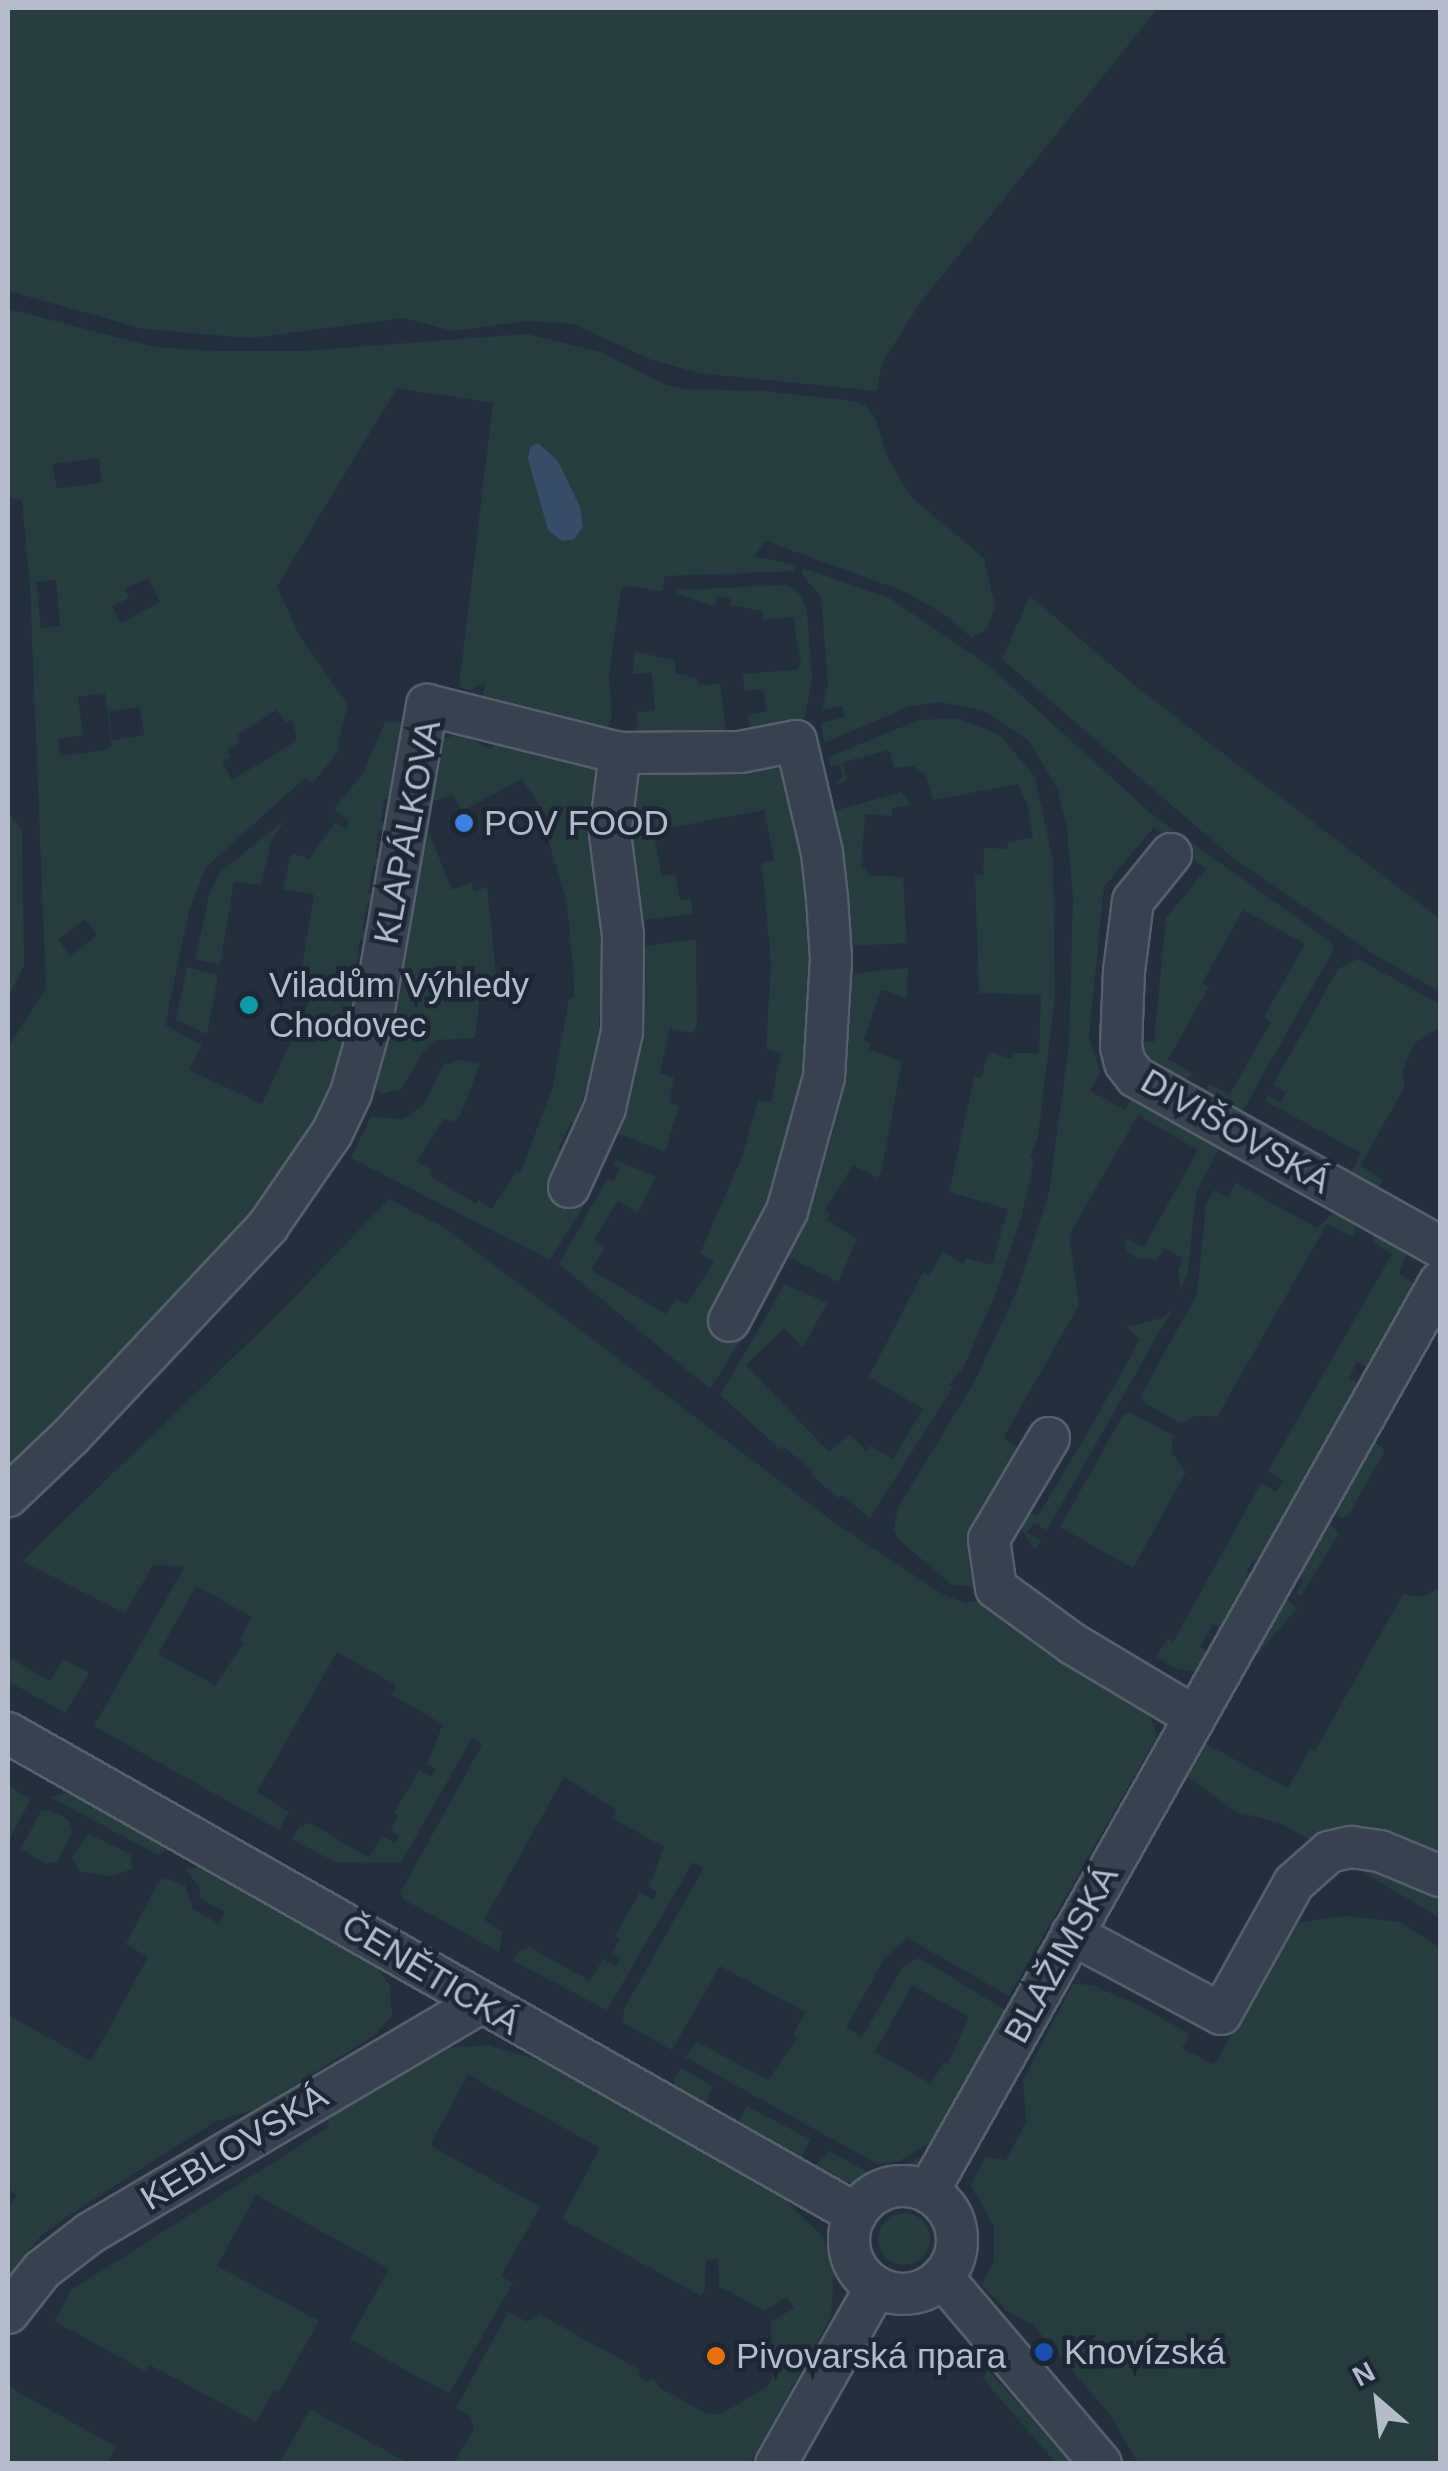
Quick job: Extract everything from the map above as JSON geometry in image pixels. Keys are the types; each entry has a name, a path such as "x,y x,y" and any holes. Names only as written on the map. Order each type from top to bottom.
{"street":[{"name":"KLAPÁLKOVA","path":"8,1496 84,1422 268,1226 308,1174 332,1133 356,1079 373,1014 428,705 620,752 725,753 796,742 822,853 826,898 830,959 824,1077 787,1211 729,1321"},
{"path":"569,1187 605,1108 622,1032 623,935 610,833 620,752"},
{"name":"DIVIŠOVSKÁ","path":"1171,854 1132,902 1123,1009 1125,1064 1136,1077 1440,1246"},
{"path":"1049,1438 990,1539 996,1588 1072,1644 1195,1717 1440,1282"},
{"name":"BLAŽIMSKÁ","path":"928,2192 1195,1717"},
{"name":"ČENĚTICKÁ","path":"8,1733 262,1874 478,2004 856,2214"},
{"path":"1072,1934 1221,2014 1294,1883 1308,1866 1329,1852 1352,1847 1380,1851 1440,1876"},
{"name":"KEBLOVSKÁ","path":"8,2314 42,2270 90,2233 478,2004"},
{"path":"896,2186 928,2192 947,2208 957,2231 955,2256 942,2277 916,2292 901,2294 876,2288 853,2260 850,2228 856,2214 880,2191 896,2186"},
{"path":"942,2277 1101,2464"},
{"path":"776,2464 876,2288"}],"green space":[{"path":"8,8 1158,8 920,303 882,363 877,391 698,373 650,359 573,324 527,321 452,331 405,318 250,338 144,329 8,291"},
{"path":"8,309 155,347 212,351 304,351 527,334 601,352 666,385 684,389 763,391 865,405 876,420 888,459 911,497 984,558 995,606 988,628 972,638 944,614 903,591 766,541 754,556 796,565 793,571 665,576 662,591 627,586 621,589 609,676 612,717 606,731 482,701 485,683 470,690 459,687 493,403 397,388 277,586 300,637 348,705 337,745 340,749 312,784 305,778 206,867 189,911 165,1025 202,1045 189,1070 262,1104 318,983 301,974 314,894 283,889 292,853 309,859 335,822 346,829 349,821 334,809 363,773 385,722 406,723 394,800 384,799 381,821 390,823 388,831 379,831 375,857 383,860 382,867 373,866 368,893 378,896 376,904 366,903 363,930 371,932 369,940 360,939 356,966 366,968 364,977 355,976 350,1002 360,1005 359,1013 347,1011 342,1039 351,1042 349,1049 341,1048 333,1074 341,1078 278,1190 8,1476 8,1048 46,988 30,587 22,500 8,497","holes":["99,458 102,482 57,489 52,464","148,578 160,602 121,623 112,606 129,598 125,589","56,580 60,626 41,628 36,582","105,693 112,745 106,750 60,756 58,739 83,735 78,697","140,707 144,735 112,740 109,711","276,710 286,723 292,720 297,741 232,780 222,762 231,757 227,750 239,742 236,736","84,919 97,935 71,956 58,940"]},
{"path":"803,568 889,598 987,664 1155,817 1330,941 1334,949 1242,1112 1208,1095 1207,1083 1230,1094 1271,1022 1264,1017 1305,944 1243,910 1202,983 1209,987 1168,1059 1193,1074 1183,1081 1158,1067 1138,1041 1154,1042 1166,918 1206,869 1154,827 1104,887 1089,1037 1100,1072 1090,1091 1125,1110 1132,1098 1143,1100 1220,1147 1196,1193 1188,1271 1181,1291 1178,1271 1183,1258 1164,1248 1157,1260 1138,1258 1128,1253 1125,1244 1127,1239 1144,1247 1198,1150 1138,1115 1069,1235 1079,1305 1003,1438 1022,1449 973,1550 974,1575 981,1587 952,1585 898,1539 894,1529 898,1507 975,1381 1018,1288 1049,1193 1069,1044 1073,898 1067,829 1057,787 1028,740 983,710 940,702 908,707 824,743 821,723 844,717 843,706 822,710 828,685 821,597 801,573"},
{"path":"787,585 801,596 807,611 812,678 803,728 750,730 748,715 767,711 763,689 745,691 743,674 797,670 801,663 793,617 763,620 762,611 730,605 731,598 717,596 715,607 677,594 678,590"},
{"path":"1030,596 1139,689 1440,919 1440,992 1378,957 1234,859 1002,659"},
{"path":"635,652 675,660 676,673 697,678 699,685 720,684 726,733 638,736 637,712 655,711 652,673 632,674"},
{"path":"956,718 1000,735 1035,777 1053,861 1055,997 1038,1137 1030,1158 1034,1159 1022,1215 996,1293 963,1368 949,1385 953,1387 870,1518 842,1495 838,1498 811,1475 813,1471 784,1447 781,1450 720,1395 785,1284 827,1303 803,1348 784,1328 746,1365 829,1452 850,1434 866,1451 870,1446 893,1459 923,1409 869,1377 923,1272 929,1275 943,1252 963,1264 966,1258 992,1265 1008,1209 949,1192 974,1077 981,1078 989,1052 1012,1059 1012,1053 1039,1053 1041,995 979,993 975,875 983,875 984,848 1008,849 1007,843 1033,837 1027,804 1018,784 933,800 926,775 913,766 894,768 889,750 843,762 847,781 835,784 843,777 839,764 831,766 828,757 919,720"},
{"path":"481,731 595,767 599,776 597,819 587,820 591,848 601,847 603,863 592,865 597,892 606,892 608,908 599,909 602,937 612,937 603,953 599,1025 609,1027 606,1041 597,1041 591,1069 601,1071 597,1085 588,1083 580,1108 588,1112 583,1127 571,1122 558,1149 572,1156 607,1157 586,1202 550,1260 351,1158 371,1117 404,1119 425,1103 443,1065 460,1060 480,1064 460,1116 454,1122 444,1118 417,1161 431,1170 429,1175 476,1204 479,1200 492,1209 516,1172 520,1173 552,1090 569,999 574,998 574,979 567,904 543,820 547,817 522,779 462,811 453,795 430,802 443,739 461,734 490,749 496,743"},
{"path":"763,765 784,771 803,821 793,823 799,851 809,850 812,870 803,872 806,900 816,899 817,919 808,921 809,948 819,949 819,971 809,971 805,1047 814,1049 811,1070 802,1069 797,1096 806,1099 770,1190 779,1194 772,1213 763,1211 751,1236 760,1241 769,1282 778,1281 710,1389 559,1264 607,1179 614,1181 620,1168 614,1165 616,1160 656,1177 638,1213 618,1201 594,1239 605,1247 591,1270 666,1314 676,1299 686,1305 714,1262 700,1253 742,1157 758,1100 771,1102 781,1053 766,1049 771,964 762,863 774,860 764,810 653,831 662,876 675,874 680,900 691,899 693,914 642,920 637,917 628,875 637,873 632,836 623,837 622,798 639,770"},
{"path":"901,792 911,805 892,808 892,816 865,814 861,867 867,868 868,875 903,877 907,943 850,946 836,875 845,873 831,812"},
{"path":"8,812 22,831 24,965 8,999"},
{"path":"284,821 271,842 261,885 234,882 220,965 195,959 210,892 221,871"},
{"path":"426,825 452,890 471,882 474,891 487,887 496,973 492,981 482,982 475,1038 436,1040 424,1051 401,1089 382,1094 373,1087 380,1043 389,1044 395,1015 385,1013 396,949 406,951 410,930 400,927 403,913 413,914 418,878 411,876"},
{"path":"696,939 697,1025 693,1033 670,1029 660,1073 674,1077 669,1103 679,1106 665,1152 614,1132 633,1078 624,1076 626,1068 635,1069 642,1032 645,1005 635,1004 635,996 645,996 646,967 637,967 639,947"},
{"path":"1358,959 1440,1004 1440,1027 1415,1043 1403,1069 1404,1088 1360,1166 1384,1180 1377,1188 1351,1173 1361,1153 1265,1101 1267,1095 1281,1103 1286,1093 1273,1085 1338,969"},
{"path":"187,967 218,975 207,1034 176,1020"},
{"path":"908,968 907,998 881,990 864,1040 870,1043 869,1050 902,1061 881,1173 877,1178 853,1165 825,1210 830,1214 827,1220 857,1239 838,1282 788,1257 785,1249 793,1224 802,1227 812,1200 803,1196 806,1188 815,1190 824,1165 815,1161 818,1152 827,1154 834,1128 825,1124 827,1116 836,1118 843,1082 834,1079 835,1071 845,1071 848,1044 839,1042 840,1033 849,1034 851,1006 842,1005 849,974"},
{"path":"1236,1183 1317,1228 1334,1212 1355,1224 1355,1231 1353,1237 1327,1224 1217,1417 1198,1415 1181,1423 1144,1403 1141,1395 1197,1294 1206,1204 1214,1190 1227,1197"},
{"path":"389,1199 445,1228 834,1522 944,1595 966,1603 990,1598 1153,1708 1150,1716 1157,1736 1009,1996 907,1938 884,1959 846,2028 862,2037 904,1965 920,1958 1005,2010 931,2142 899,2161 877,2164 685,2057 697,2042 768,2080 797,2038 793,2035 805,2012 720,1966 672,2050 623,2023 624,2009 703,1869 693,1862 607,2010 513,1961 520,1950 530,1947 590,1981 603,1959 616,1966 621,1958 612,1953 620,1939 615,1936 640,1892 653,1900 657,1892 649,1887 664,1847 612,1818 616,1810 564,1777 484,1920 502,1931 499,1952 403,1899 400,1893 482,1745 472,1738 401,1863 335,1862 292,1839 299,1827 310,1823 369,1858 382,1836 395,1843 399,1836 391,1830 398,1816 394,1813 419,1770 431,1777 436,1769 427,1764 443,1724 391,1695 396,1685 337,1652 257,1792 289,1812 279,1830 94,1726 185,1566 153,1565 125,1613 22,1561 277,1315","holes":["196,1586 252,1617 240,1639 244,1643 215,1685 158,1654","912,1985 969,2017 948,2064 944,2062 931,2084 875,2052"]},
{"path":"1372,1232 1408,1250 1399,1274 1421,1287 1370,1368 1357,1362 1349,1378 1361,1385 1264,1565 1253,1560 1246,1572 1256,1578 1226,1631 1213,1624 1200,1646 1213,1655 1195,1672 1174,1668 1156,1656 1168,1639 1173,1642 1261,1483 1276,1492 1283,1480 1268,1471 1392,1254 1374,1242"},
{"path":"1173,1308 1047,1530 1034,1523 1027,1532 1041,1541 1035,1550 1018,1524 1021,1507 1038,1516 1085,1437 1140,1340 1127,1327 1162,1318"},
{"path":"1131,1413 1173,1435 1172,1453 1186,1472 1133,1568 1060,1527 1123,1415"},
{"path":"1368,1439 1383,1447 1384,1453 1349,1514 1342,1519 1328,1510"},
{"path":"1323,1519 1339,1533 1301,1596 1296,1593 1303,1580 1292,1573"},
{"path":"1440,1587 1440,1918 1281,1823 1234,1811 1187,1776 1206,1744 1288,1788 1310,1749 1315,1751 1403,1594 1422,1597"},
{"path":"1280,1593 1297,1608 1223,1694 1205,1679"},
{"path":"8,1657 50,1681 63,1659 88,1672 88,1676 65,1713 8,1681"},
{"path":"8,1786 31,1799 8,1841"},
{"path":"68,1792 168,1849 158,1855 50,1797"},
{"path":"50,1810 69,1820 72,1831 58,1861 46,1864 21,1849 41,1811"},
{"path":"88,1834 131,1854 132,1869 111,1876 78,1871 72,1857"},
{"path":"206,1868 378,1969 390,1986 392,2016 376,2034 256,2109 216,2121 66,2217 41,2236 8,2276 8,2210 16,2195 8,2189 8,2015 91,2061 148,1957 126,1944 156,1886 164,1878 185,1885 193,1909 219,1924 225,1912 199,1898 200,1888 185,1869"},
{"path":"1345,1916 1400,1922 1440,1948 1440,2463 1138,2463 1111,2416 1033,2325 1007,2311 982,2285 994,2260 994,2227 971,2186 986,2157 1006,2160 1026,2122 1023,2080 1073,1984 1092,1985 1190,2034 1182,2048 1214,2065 1295,1923"},
{"path":"488,2045 573,2071 786,2192 783,2198 823,2237 834,2268 831,2317 750,2463 454,2463 474,2428 470,2416 456,2408 508,2312 528,2322 539,2314 640,2370 638,2376 648,2381 654,2378 660,2388 708,2414 721,2414 768,2386 773,2375 771,2322 794,2308 787,2297 764,2311 719,2286 718,2259 706,2260 701,2296 562,2219 600,2148 468,2075 430,2145 540,2207 501,2276 513,2283 449,2394 350,2339 389,2269 256,2195 217,2266 319,2321 279,2392 274,2390 256,2422 150,2365 145,2371 54,2321 71,2290 329,2127 326,2112 421,2050"},
{"path":"681,2068 713,2086 704,2108 676,2091 674,2080"},
{"path":"747,2106 811,2140 800,2159 737,2125"},
{"path":"829,2151 872,2174 895,2171 928,2153 923,2166 912,2172 855,2185 814,2168"},
{"path":"959,2189 971,2203 978,2244 973,2270 966,2277"},
{"path":"904,2213 922,2221 930,2239 922,2257 904,2265 886,2257 878,2239 886,2221"},
{"path":"988,2370 1071,2463 1056,2463 983,2379"},
{"path":"8,2386 116,2447 107,2463 14,2464 8,2460"},
{"path":"310,2409 408,2463 280,2463"}],"water":[{"path":"538,443 558,461 580,507 583,527 574,539 562,541 548,530 528,459 530,447"}],"place":[{"name":"POV FOOD","path":"464,823"},
{"name":"Viladům Výhledy Chodovec","path":"249,1005"},
{"name":"Knovízská","path":"1044,2352"},
{"name":"Pivovarská прага","path":"716,2356"}]}
